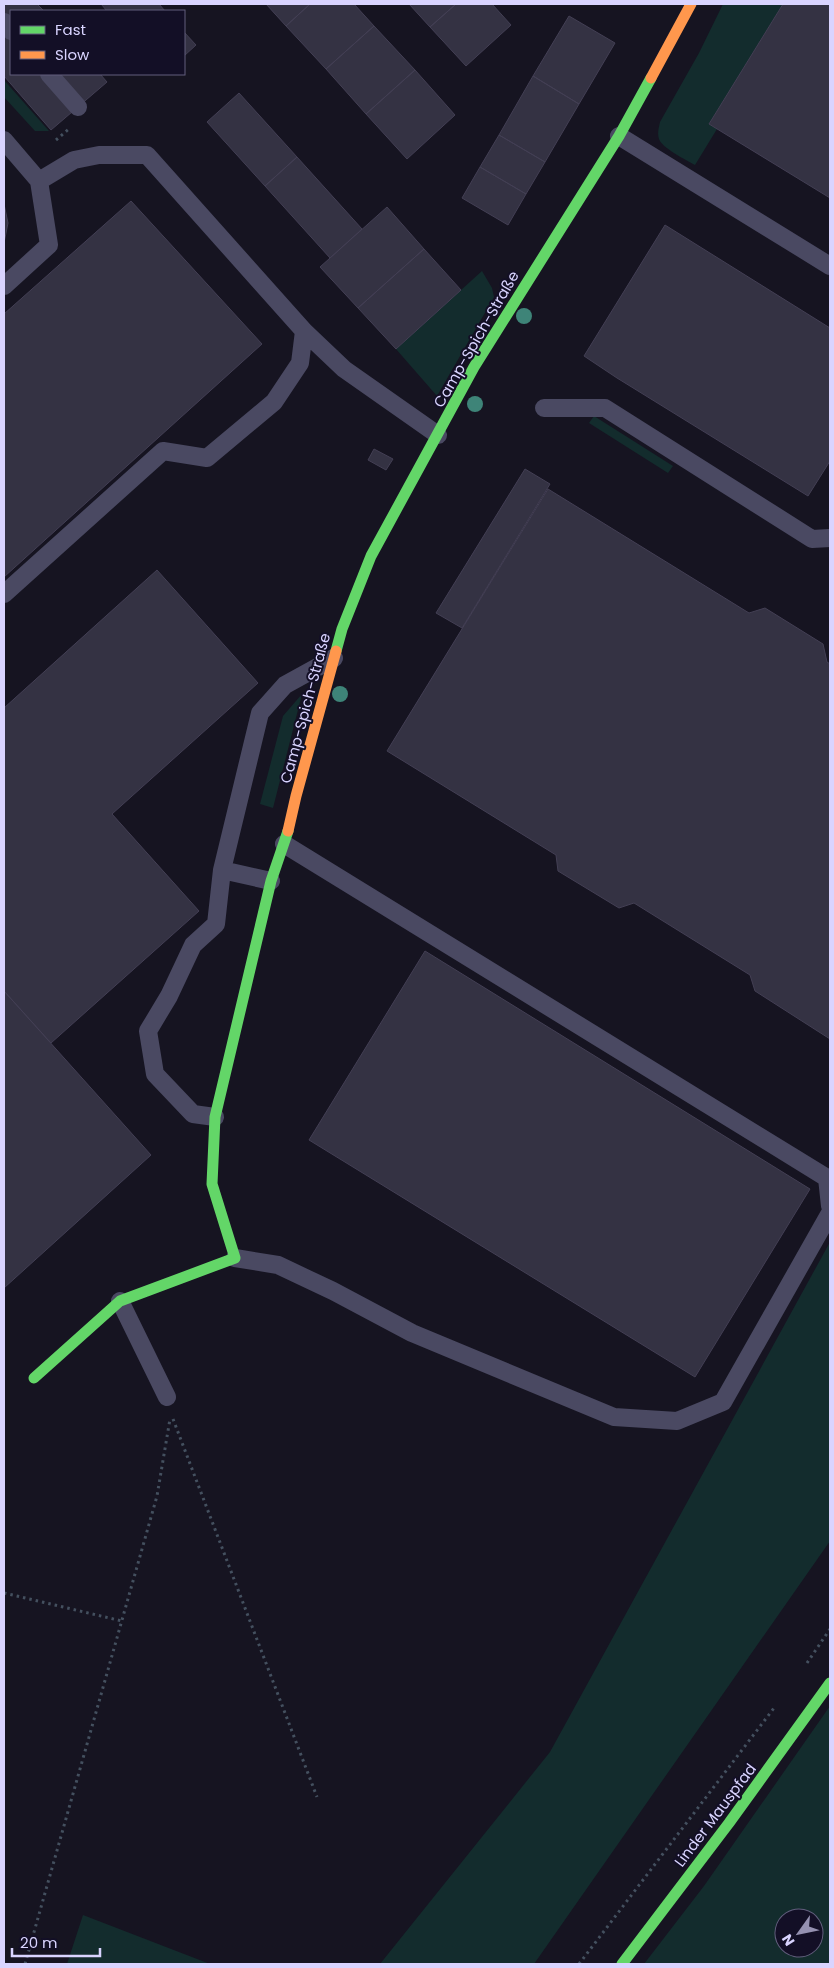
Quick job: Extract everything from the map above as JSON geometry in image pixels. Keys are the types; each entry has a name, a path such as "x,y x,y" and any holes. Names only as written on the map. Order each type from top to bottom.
{"street":[{"name":"Camp-Spich-Straße","path":"235,1258 212,1184 215,1117 271,881 284,844 342,629 371,556 474,367 619,136 691,4"},
{"path":"34,1378 120,1301 235,1258"},
{"name":"Linder Mauspfad","path":"622,1964 730,1823 830,1683"}],"lane":[{"path":"50,75 78,107"},
{"path":"619,136 830,266"},
{"path":"4,140 39,181 49,245 4,286"},
{"path":"39,181 74,160 98,155 148,155 304,331 344,369 438,434"},
{"path":"4,594 163,451 207,458 274,402 300,363 304,331"},
{"path":"544,408 605,408 812,539 830,538"},
{"path":"215,1117 193,1114 155,1074 148,1031 169,996 193,945 216,924 222,870 260,713 285,685 334,658"},
{"path":"284,844 828,1178 830,1206"},
{"path":"222,870 271,881"},
{"path":"235,1258 278,1265 333,1291 412,1333 614,1418 677,1421 723,1402 830,1213"},
{"path":"120,1301 167,1397"}],"path":[{"path":"25,1964 157,1496 171,1414 317,1796"},
{"path":"4,1593 122,1621"},
{"path":"805,1666 830,1628"},
{"path":"579,1964 776,1705"}],"green space":[{"path":"723,4 783,4 709,124 717,129 695,165 675,154 661,142 658,135 660,122 699,53"},
{"path":"4,80 49,131 35,131 4,97"},
{"path":"482,271 492,288 494,297 437,396 396,349"},
{"path":"594,416 673,466 668,473 589,423"},
{"path":"302,694 273,808 260,804 283,716"},
{"path":"830,1242 830,1541 534,1964 380,1964 550,1752"},
{"path":"830,1706 830,1964 644,1964 704,1886"},
{"path":"83,1915 210,1964 67,1964"}],"building":[{"path":"4,4 37,4 43,10 10,10 10,75 101,75 107,82 51,130 4,76"},
{"path":"101,4 159,4 164,10 106,10"},
{"path":"266,4 310,4 286,26"},
{"path":"310,4 354,4 374,26 326,69 286,26"},
{"path":"409,4 456,4 430,27"},
{"path":"456,4 492,4 511,25 466,66 430,27"},
{"path":"783,4 830,4 830,198 709,124"},
{"path":"569,16 615,43 579,104 533,76"},
{"path":"374,26 415,70 366,114 326,69"},
{"path":"185,33 196,45 185,55"},
{"path":"415,70 455,115 407,159 366,114"},
{"path":"533,76 579,104 545,162 499,135"},
{"path":"239,93 297,157 265,186 207,122"},
{"path":"499,135 545,162 526,194 480,167"},
{"path":"297,157 362,229 330,258 265,186"},
{"path":"480,167 526,194 508,225 462,198"},
{"path":"131,201 262,344 4,577 4,314"},
{"path":"4,204 8,223 4,243"},
{"path":"387,207 424,249 358,308 320,267"},
{"path":"665,225 830,328 830,461 808,496 584,356"},
{"path":"424,249 461,290 396,349 358,308"},
{"path":"374,449 393,459 386,470 368,460"},
{"path":"525,469 550,484 462,628 436,613"},
{"path":"548,489 749,613 765,608 823,644 827,662 830,664 830,1039 755,991 750,975 634,903 619,908 558,871 556,855 387,751"},
{"path":"157,570 258,683 112,814 199,911 51,1043 4,991 4,708"},
{"path":"425,951 810,1189 695,1377 309,1140"},
{"path":"4,991 151,1155 4,1288"}],"traffic: fast":[{"path":"336,651 342,629 371,556 474,367 619,136 651,78"},
{"path":"34,1378 120,1301 235,1258 212,1184 215,1117 271,881 288,831"},
{"path":"622,1964 729,1823 830,1683"}],"traffic: slow":[{"path":"651,78 691,4"},
{"path":"288,831 336,651"}]}
